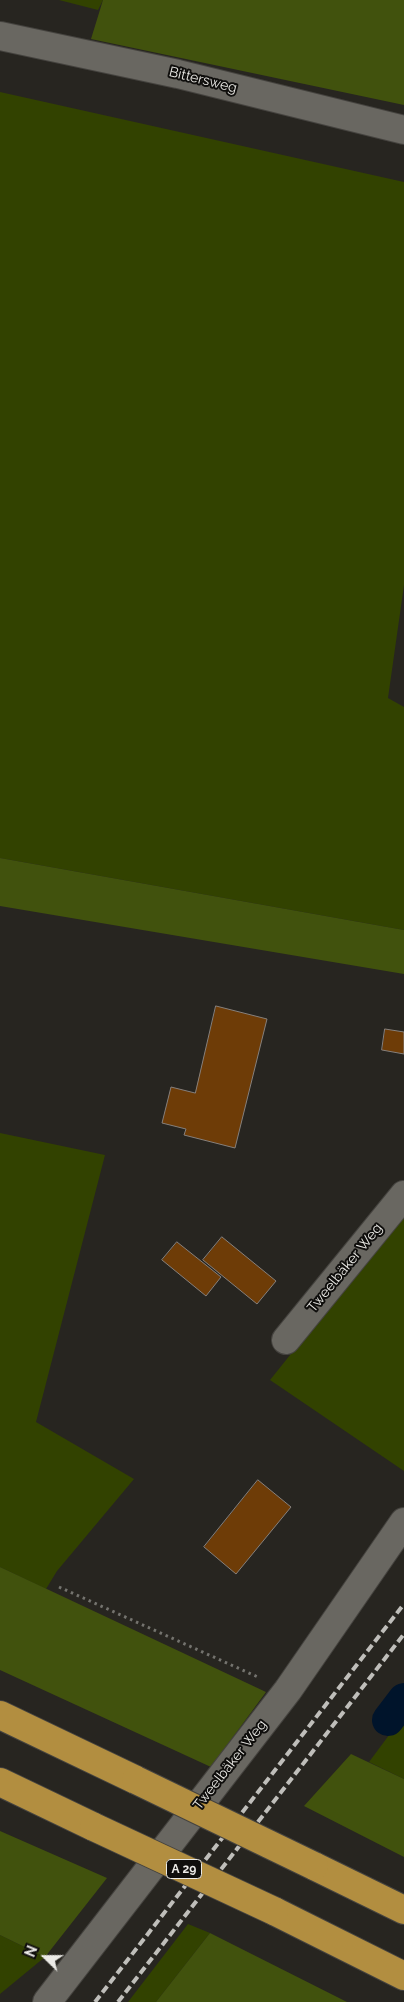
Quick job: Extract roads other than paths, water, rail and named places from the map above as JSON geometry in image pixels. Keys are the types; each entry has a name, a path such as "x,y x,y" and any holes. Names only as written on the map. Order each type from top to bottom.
{"highway":[{"path":"0,1715 404,1910"},
{"name":"A 29","path":"0,1782 404,1976"}],"street":[{"name":"Bittersweg","path":"0,36 178,74 404,130"},
{"name":"Tweelbäker Weg","path":"286,1340 404,1195"},
{"name":"Tweelbäker Weg","path":"47,2002 288,1690 404,1522"}],"waterway":[{"path":"388,1720 404,1699"}],"railway":[{"path":"95,2002 404,1604"},
{"path":"118,2002 404,1634"}]}
